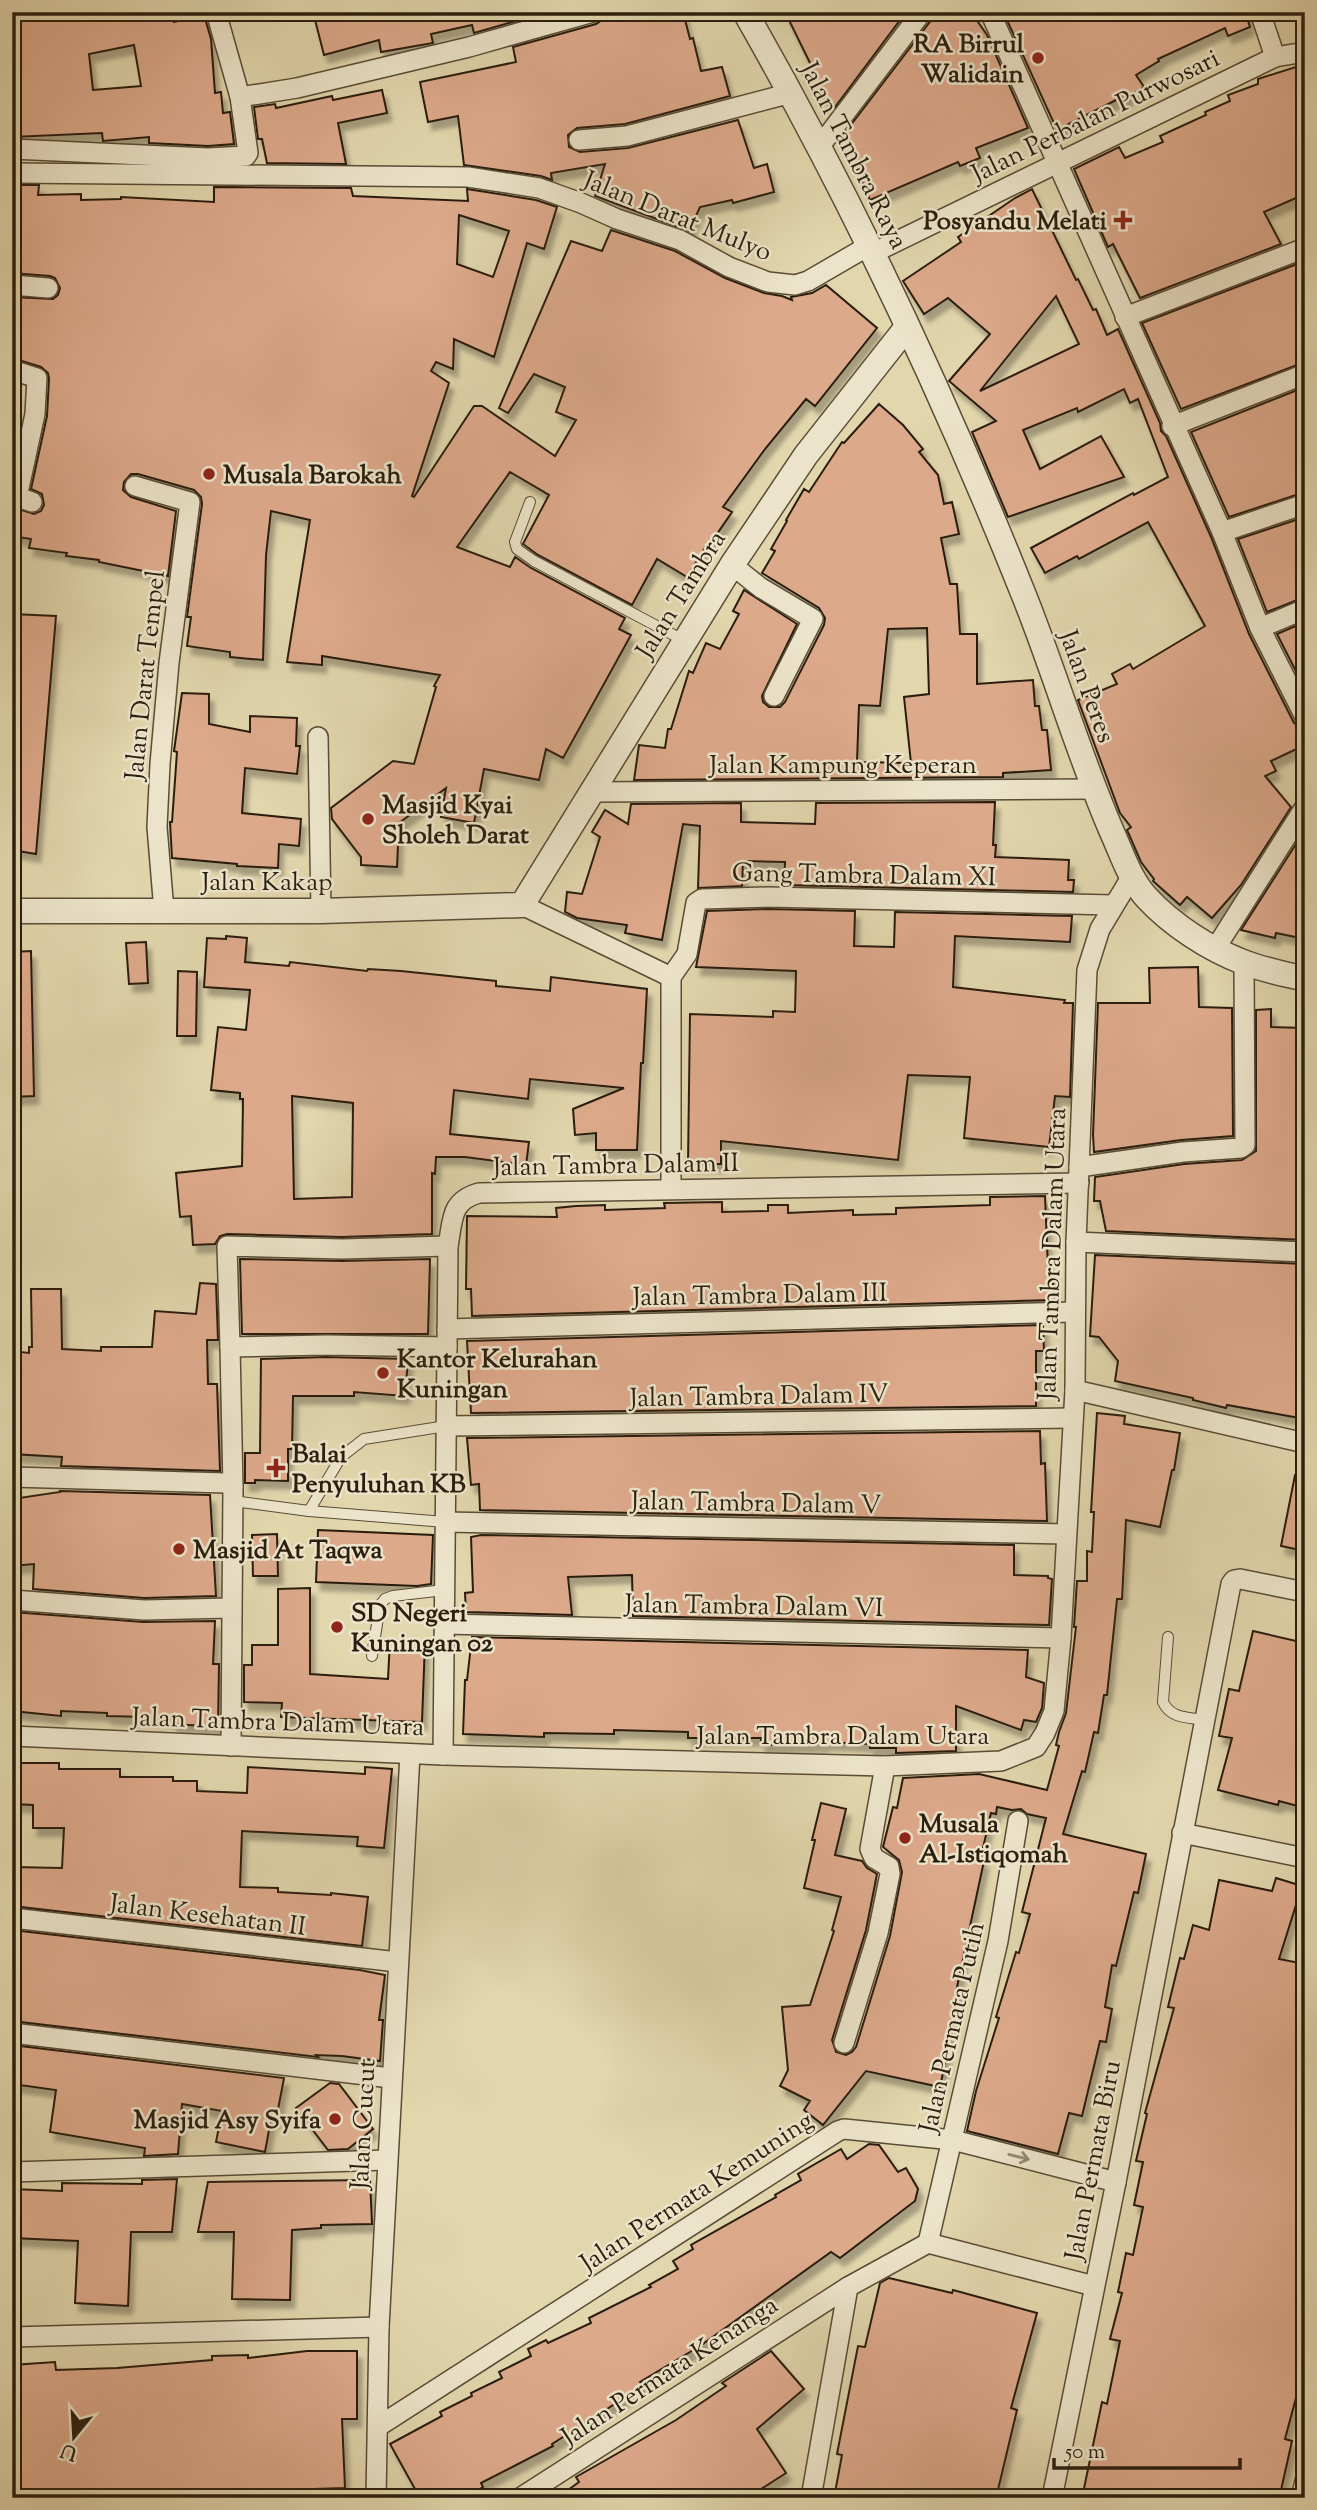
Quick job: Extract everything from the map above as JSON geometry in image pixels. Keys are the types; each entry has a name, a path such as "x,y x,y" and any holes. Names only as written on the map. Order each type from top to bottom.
{"street":[{"path":"216,12 240,97 248,165"},
{"path":"240,97 297,88 443,53 593,12"},
{"name":"Jalan Tambra Raya","path":"745,12 820,146 872,249 907,327"},
{"path":"820,146 922,12"},
{"path":"990,12 1172,426 1222,532 1260,628 1305,717"},
{"path":"1260,12 1275,57"},
{"name":"Jalan Perbalan Purwosari","path":"872,249 1058,163 1275,57 1305,52"},
{"path":"579,140 627,136 791,93"},
{"path":"12,149 208,158 248,165"},
{"path":"12,173 123,176 248,165"},
{"name":"Jalan Darat Mulyo","path":"248,165 468,177 539,188 582,202 617,219 667,234 729,267 779,284 794,285 808,281 872,249"},
{"path":"1125,317 1305,248"},
{"path":"12,285 48,288"},
{"name":"Jalan Tambra","path":"522,905 732,565 806,455 907,327"},
{"name":"Jalan Peres","path":"907,327 1024,595 1093,789 1132,876 1146,897 1172,920 1215,949 1244,962 1305,979"},
{"path":"12,370 37,378 35,414 18,493 20,498 32,502"},
{"path":"1172,426 1305,374"},
{"name":"Jalan Darat Tempel","path":"135,486 190,502 169,663 160,764 157,827 164,911"},
{"path":"1222,532 1305,504"},
{"path":"732,565 761,588 813,619 774,696"},
{"path":"1260,628 1305,610"},
{"path":"318,737 320,911"},
{"name":"Jalan Kampung Keperan","path":"592,792 1093,789"},
{"path":"1215,949 1304,809"},
{"name":"Jalan Tambra Dalam Utara","path":"12,1736 410,1754 885,1766 1001,1761 1035,1747 1045,1733 1054,1711 1061,1638 1075,1390 1076,1242 1087,970 1100,929 1132,876"},
{"name":"Gang Tambra Dalam XI","path":"671,977 687,954 696,903 702,899 768,897 1114,905"},
{"path":"522,905 671,977 671,1188"},
{"name":"Jalan Kakap","path":"12,911 320,911 522,905"},
{"name":"Jalan Tambra Dalam II","path":"443,1755 448,1246 455,1209 463,1198 479,1193 1079,1175 1183,1152 1241,1148 1245,1145 1244,962"},
{"path":"1076,1242 1305,1252"},
{"path":"231,1746 233,1494 228,1245 342,1249 448,1246"},
{"name":"Jalan Tambra Dalam III","path":"230,1348 1074,1312"},
{"path":"1075,1390 1305,1443"},
{"name":"Jalan Tambra Dalam IV","path":"446,1426 1073,1418"},
{"path":"12,1477 226,1483 233,1494"},
{"name":"Jalan Tambra Dalam V","path":"445,1522 1066,1534"},
{"name":"Jalan Permata Biru","path":"1052,2498 1231,1584 1240,1579 1305,1592"},
{"path":"12,1600 144,1610 231,1608"},
{"name":"Jalan Tambra Dalam VI","path":"444,1624 1061,1638"},
{"name":"Jalan Cucut","path":"376,2498 379,2327 410,1754"},
{"path":"844,2043 878,1933 890,1874 888,1867 874,1858 870,1849 885,1766"},
{"name":"Jalan Permata Putih","path":"928,2243 998,1941 1018,1821"},
{"path":"1182,1833 1305,1858"},
{"name":"Jalan Kesehatan II","path":"12,1918 398,1962"},
{"path":"12,2033 391,2078"},
{"name":"Jalan Permata Kemuning","path":"379,2426 844,2129 953,2140 1116,2182"},
{"path":"12,2172 387,2160"},
{"path":"928,2243 1094,2286"},
{"name":"Jalan Permata Kenanga","path":"520,2498 848,2287 928,2243"},
{"path":"810,2497 848,2287"},
{"path":"12,2337 379,2327"},
{"path":"1301,2498 1305,2481"}],"lane":[{"path":"530,502 515,542 517,549 534,561 685,642"},
{"path":"309,1511 341,1457 364,1439 446,1426"},
{"path":"233,1494 309,1511 445,1522"},
{"path":"372,1656 380,1605 385,1599 444,1590"},
{"path":"1168,1637 1163,1702 1173,1715 1204,1720"}],"building":[{"path":"12,12 172,12 174,22 204,15 211,39 215,93 221,92 223,113 230,112 234,144 208,146 149,143 149,137 103,141 102,133 12,137","holes":["134,45 141,86 93,90 89,54"]},
{"path":"313,12 547,12 474,33 472,25 431,34 433,43 381,52 379,40 324,55"},
{"path":"605,12 683,12 701,71 722,67 730,96 625,124 577,128 568,135 569,147 580,152 628,148 738,120 754,168 767,164 774,192 733,203 732,200 700,207 689,231 595,196 605,164 551,173 552,180 464,165 458,116 428,122 420,82 516,62 513,47 596,24 602,20"},
{"path":"785,12 906,12 832,111 822,94 819,96 801,72 811,65"},
{"path":"934,12 971,12 987,35 1028,128 976,148 980,158 960,166 958,162 870,200 857,170 863,168 844,134 932,19"},
{"path":"1012,12 1248,12 1250,27 1228,36 1225,28 1158,59 1159,61 1136,75 1144,87 1123,100 1122,97 1057,130 1006,18"},
{"path":"1305,64 1305,194 1264,212 1281,244 1140,298 1113,244 1108,247 1074,169 1119,147 1125,158 1163,142 1160,136 1230,101 1228,95 1258,84 1258,79"},
{"path":"382,90 387,113 338,123 346,164 267,163 262,139 258,139 254,107 275,104 276,108 332,96 333,100"},
{"path":"12,185 39,185 38,195 81,194 81,200 121,197 214,202 214,187 351,188 353,196 468,201 467,189 536,200 557,207 544,249 527,243 494,357 454,339 453,369 436,362 431,371 449,383 412,496 414,497 474,406 482,406 555,456 576,420 556,412 565,387 534,374 508,413 499,408 571,241 602,251 611,230 675,251 725,278 792,300 791,297 812,293 826,285 877,328 815,406 806,399 765,449 723,507 732,512 687,577 657,559 632,605 538,555 523,544 549,495 510,472 457,547 510,567 515,557 625,618 619,629 631,635 563,758 546,749 539,780 484,769 474,823 441,817 446,788 399,823 397,867 361,865 361,857 332,819 331,808 393,761 414,764 436,687 434,686 440,675 322,656 322,665 287,662 310,520 271,511 266,555 263,660 230,657 230,652 187,646 191,617 187,617 202,504 201,497 194,490 138,474 131,474 124,482 123,490 131,497 176,511 168,576 99,560 66,556 67,553 29,548 31,539 12,536 12,507 34,514 41,511 44,505 42,494 31,489 47,416 49,379 48,373 41,367 12,358 12,297 53,299 60,288 55,278 50,276 12,273","holes":["459,215 509,231 493,277 457,264"]},
{"path":"1032,189 1076,280 1078,279 1093,310 1096,309 1107,335 1118,329 1160,423 1161,431 1166,436 1211,537 1249,634 1294,723 1305,729 1305,745 1271,761 1276,771 1265,776 1291,807 1241,885 1212,918 1187,897 1180,905 1153,881 1141,862 1127,830 1131,827 1120,813 1078,700 1117,684 1112,674 1130,664 1133,669 1205,626 1148,522 1079,559 1077,556 1045,573 1031,548 1168,477 1138,399 1130,403 1124,389 1078,412 1077,408 1023,430 1040,469 1101,436 1124,477 1008,517 972,432 996,421 949,381 990,334 948,298 924,314 903,281 961,242 958,237","holes":["1056,296 1079,344 980,391"]},
{"path":"1305,261 1305,362 1181,409 1142,323"},
{"path":"1305,387 1305,492 1229,517 1191,432"},
{"path":"879,404 903,425 923,449 919,452 938,475 944,504 952,502 959,534 941,538 950,584 957,584 960,634 977,634 977,684 1033,680 1035,706 1039,706 1042,730 1047,730 1051,770 1003,773 1003,777 634,780 639,745 665,748 668,729 671,729 689,671 693,673 706,643 720,649 739,614 733,611 744,590 797,624 762,696 763,702 769,707 780,707 785,702 824,625 825,618 819,608 762,573 775,551 771,549 804,489 809,492 842,442 844,443","holes":["927,628 929,694 904,697 911,763 857,762 859,705 880,706 888,629"]},
{"path":"1305,517 1305,597 1267,612 1238,539"},
{"path":"12,614 56,616 36,854 12,850"},
{"path":"1305,622 1305,689 1277,634"},
{"path":"182,693 209,694 209,724 250,732 250,716 297,718 296,746 300,746 297,774 245,768 242,813 301,819 299,846 279,844 278,868 172,858 170,822 177,752 174,751"},
{"path":"995,802 995,857 1069,860 1068,880 1074,880 1073,892 784,885 785,862 743,861 742,886 698,888 700,826 683,824 662,940 625,933 627,925 577,918 565,912 567,892 582,894 600,837 592,832 605,810 628,824 631,804 741,803 741,822 815,824 816,803"},
{"path":"1305,830 1305,939 1276,933 1275,938 1241,930"},
{"path":"707,911 855,911 854,946 894,947 895,912 1072,916 1070,942 955,936 953,987 1073,1003 1070,1097 1055,1096 1049,1147 964,1138 970,1077 908,1075 898,1160 721,1141 721,1164 688,1164 690,1014 773,1017 773,1011 795,1012 796,971 696,967"},
{"path":"226,936 247,938 245,962 289,966 290,962 367,971 401,971 496,981 496,986 550,991 551,977 647,989 637,1150 596,1150 596,1133 575,1135 573,1109 624,1088 530,1079 528,1099 454,1090 450,1134 529,1142 526,1165 465,1157 436,1157 435,1174 432,1173 432,1234 342,1237 227,1234 220,1236 215,1244 193,1245 191,1216 180,1217 176,1173 242,1166 243,1099 240,1099 240,1093 211,1090 218,1027 246,1030 250,990 204,987 207,938 226,939","holes":["292,1096 353,1103 352,1197 294,1199"]},
{"path":"146,942 148,983 129,984 126,943"},
{"path":"31,951 34,1096 12,1097 12,952"},
{"path":"1198,967 1199,1007 1232,1008 1233,1136 1094,1152 1098,1003 1150,1003 1149,968"},
{"path":"178,971 197,972 196,1036 177,1036"},
{"path":"1271,1009 1271,1027 1304,1028 1301,1101 1305,1101 1305,1240 1106,1231 1100,1201 1094,1201 1095,1177 1184,1164 1242,1160 1256,1151 1256,1010"},
{"path":"1045,1196 1048,1268 1052,1268 1054,1300 472,1316 471,1289 466,1289 467,1216 557,1217 556,1208 576,1206 605,1205 605,1210 665,1208 664,1203 722,1202 722,1212 768,1211 768,1205 788,1205 788,1213 853,1210 853,1215 896,1214 896,1208 990,1205 990,1197"},
{"path":"1095,1255 1305,1264 1305,1419 1227,1405 1226,1408 1115,1381 1118,1361 1099,1337 1090,1336"},
{"path":"240,1259 430,1259 428,1334 242,1334"},
{"path":"200,1283 216,1284 218,1340 207,1340 208,1384 217,1384 220,1471 61,1466 62,1457 12,1454 12,1351 29,1353 29,1347 32,1347 31,1289 61,1289 62,1349 101,1351 101,1347 152,1347 155,1311 196,1314"},
{"path":"1043,1325 1044,1351 1036,1351 1036,1406 471,1413 467,1341"},
{"path":"261,1359 408,1359 405,1396 354,1392 354,1396 293,1396 292,1449 288,1449 288,1481 255,1480 255,1483 245,1483 245,1453 260,1453"},
{"path":"1097,1413 1125,1416 1124,1424 1180,1433 1160,1527 1126,1520 1122,1599 1117,1599 1107,1695 1104,1695 1098,1733 1094,1732 1085,1772 1082,1771 1063,1834 1146,1854 1138,1893 1134,1892 1116,1966 1112,1965 1105,2007 1112,2009 1106,2042 1100,2041 1082,2116 1069,2113 1058,2154 967,2131 976,2091 999,2018 996,2017 1030,1914 1022,1912 1046,1818 1027,1814 1021,1809 997,1807 996,1814 991,1813 980,1861 984,1861 957,1987 961,1989 952,2019 955,2020 945,2054 940,2087 866,2071 823,2125 804,2110 810,2101 780,2086 788,2070 782,2007 810,2005 834,1931 832,1930 841,1897 804,1888 821,1803 846,1809 835,1855 862,1861 877,1874 866,1930 832,2040 836,2052 846,2055 856,2047 890,1936 902,1872 899,1860 883,1847 893,1807 897,1808 903,1778 979,1774 1047,1790 1059,1746 1056,1745 1059,1732 1066,1713 1076,1627 1077,1581 1087,1581 1087,1551 1092,1552 1094,1512 1091,1512"},
{"path":"1040,1431 1041,1464 1045,1463 1047,1521 480,1510 479,1484 471,1485 467,1438"},
{"path":"1295,1475 1305,1476 1305,1551 1281,1546"},
{"path":"60,1491 210,1495 216,1596 144,1598 33,1589 34,1564 12,1566 12,1505 20,1504 19,1498"},
{"path":"318,1530 433,1535 431,1584 417,1586 316,1582"},
{"path":"277,1534 278,1576 253,1576 252,1535"},
{"path":"481,1535 1014,1545 1014,1575 1048,1576 1052,1579 1049,1625 633,1616 632,1575 568,1577 572,1615 466,1612 465,1593 473,1592 471,1537"},
{"path":"310,1588 310,1674 388,1679 390,1640 425,1642 422,1722 281,1717 282,1703 244,1702 244,1665 252,1665 252,1645 278,1645 278,1589"},
{"path":"12,1612 143,1622 215,1621 213,1664 219,1664 218,1727 173,1724 173,1720 148,1717 107,1716 107,1713 61,1711 61,1716 12,1711"},
{"path":"1253,1631 1305,1643 1305,1808 1279,1801 1278,1805 1218,1790 1232,1738 1219,1736 1229,1689 1239,1691"},
{"path":"472,1637 1028,1650 1026,1677 1044,1683 1042,1708 1036,1722 1024,1720 1021,1730 956,1706 956,1751 896,1753 896,1748 870,1748 870,1744 824,1742 761,1745 761,1738 688,1738 688,1732 614,1730 614,1734 544,1733 544,1737 463,1734 465,1680"},
{"path":"12,1763 59,1763 59,1769 120,1769 120,1777 173,1777 173,1781 197,1781 197,1791 247,1793 248,1767 365,1774 365,1767 392,1769 384,1848 357,1846 358,1837 242,1831 240,1887 368,1897 362,1946 12,1906 12,1867 62,1868 64,1828 33,1828 33,1805 12,1804"},
{"path":"1276,1878 1302,1886 1279,1959 1305,1964 1305,2364 1285,2439 1292,2441 1281,2490 1275,2489 1273,2498 1082,2498 1102,2402 1107,2404 1120,2341 1110,2339 1122,2293 1118,2292 1126,2253 1133,2255 1143,2207 1134,2205 1143,2162 1136,2161 1147,2114 1145,2113 1174,2008 1168,2007 1180,1958 1184,1959 1193,1925 1209,1930 1219,1880 1272,1891"},
{"path":"12,1930 385,1975 379,2020 383,2020 380,2061 316,2055 318,2057 12,2021"},
{"path":"12,2045 284,2078 276,2120 271,2119 265,2152 216,2142 222,2111 182,2104 178,2154 144,2156 145,2148 50,2132 56,2090 12,2084"},
{"name":"Masjid Asy Syifa","path":"330,2083 339,2084 373,2129 348,2149 328,2150 296,2108"},
{"path":"869,2144 879,2145 898,2172 906,2168 918,2189 915,2201 840,2258 831,2252 700,2346 640,2382 643,2386 552,2444 553,2446 481,2483 483,2487 466,2498 420,2498 390,2444 442,2416 440,2412 472,2396 471,2393 502,2378 499,2372 531,2356 528,2349 591,2323 589,2318 651,2287 649,2285 678,2269 673,2261 693,2249 691,2245 776,2197 775,2195 801,2180 798,2174 841,2149 847,2159"},
{"path":"177,2179 172,2232 131,2232 128,2306 75,2303 78,2241 12,2238 12,2189 62,2191 62,2183 142,2184 142,2180"},
{"path":"370,2180 372,2224 321,2225 321,2228 292,2230 290,2300 232,2299 234,2232 198,2232 208,2182"},
{"path":"889,2278 952,2293 953,2290 1037,2313 1011,2408 1017,2410 996,2498 834,2498 842,2455 837,2454 858,2346 865,2347 880,2283"},
{"path":"307,2351 357,2351 357,2419 342,2419 345,2488 253,2491 254,2497 237,2498 12,2498 12,2365 55,2362 56,2370 117,2368 212,2360 212,2356 248,2355 248,2358"},
{"path":"771,2351 804,2389 757,2429 786,2473 747,2498 557,2498 579,2482 576,2477 676,2420 726,2386 722,2383"}],"place":[{"name":"RA Birrul Walidain","path":"1038,58"},
{"name":"Posyandu Melati","path":"1123,220"},
{"name":"Musala Barokah","path":"209,474"},
{"name":"Masjid Kyai Sholeh Darat","path":"368,819"},
{"name":"Kantor Kelurahan Kuningan","path":"383,1373"},
{"name":"Balai Penyuluhan KB","path":"276,1468"},
{"name":"Masjid At Taqwa","path":"179,1549"},
{"name":"SD Negeri Kuningan 02","path":"337,1627"},
{"name":"Musala Al-Istiqomah","path":"905,1838"},
{"name":"Masjid Asy Syifa","path":"335,2119"}]}
